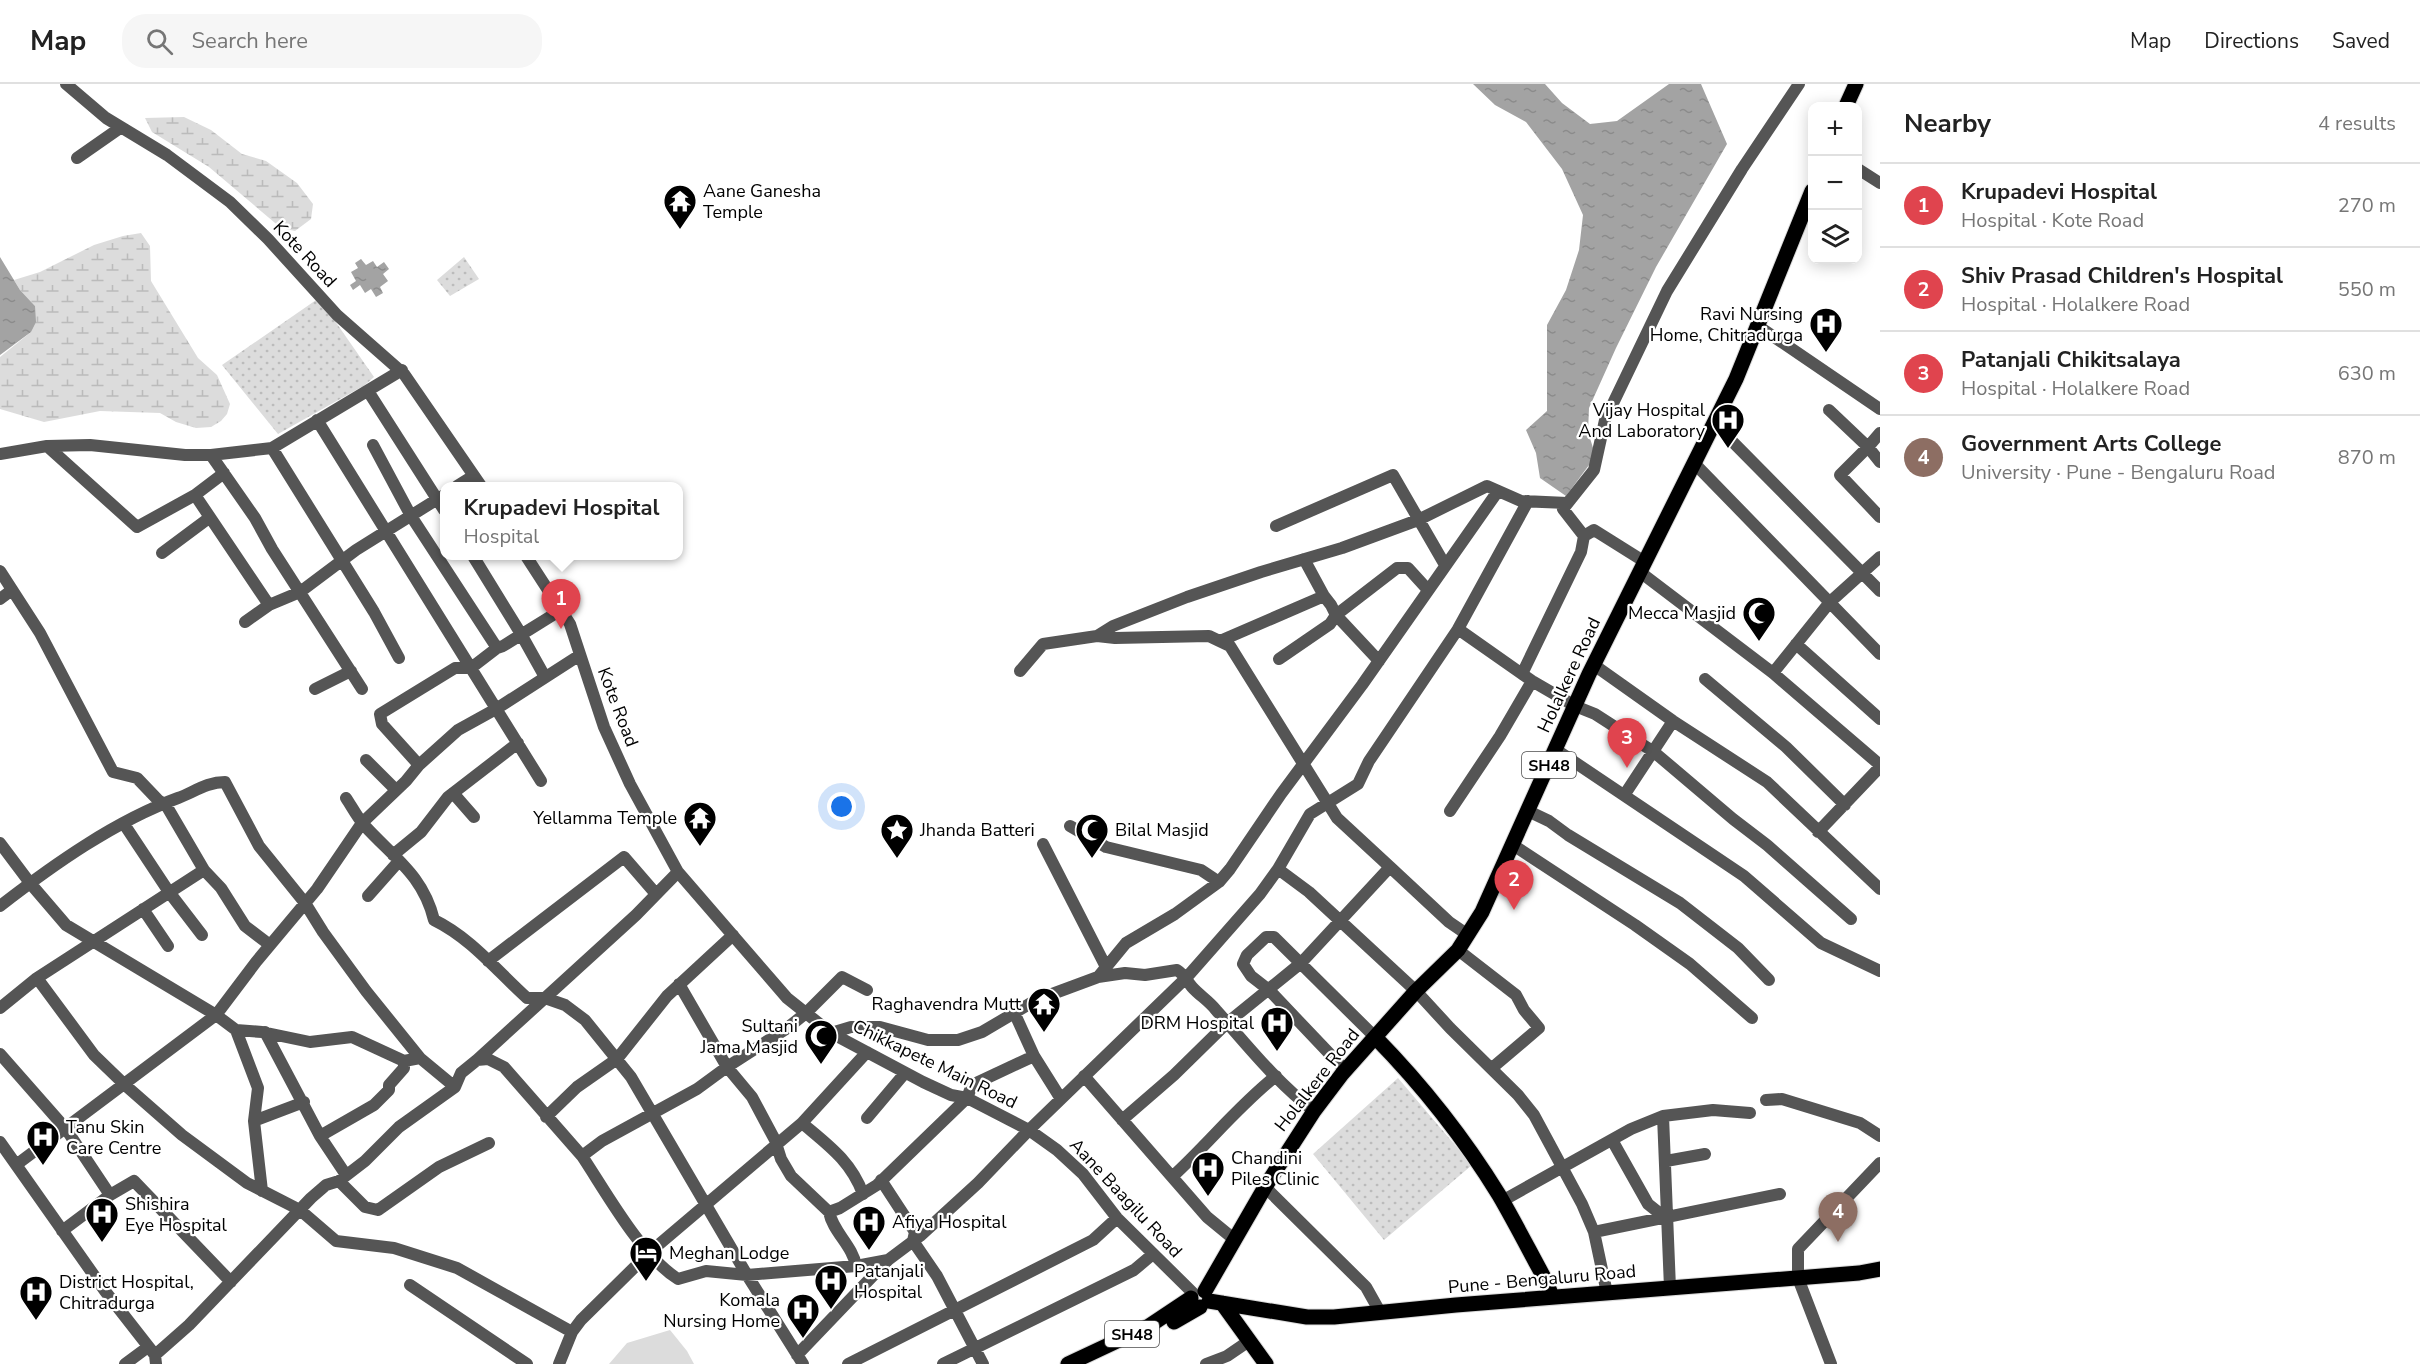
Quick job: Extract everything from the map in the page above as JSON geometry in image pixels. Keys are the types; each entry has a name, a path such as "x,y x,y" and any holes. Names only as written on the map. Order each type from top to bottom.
{"main road":[{"path":"1848,102 1856,84"},
{"name":"Holalkere Road","path":"1203,1299 1265,1187 1314,1111 1345,1070 1416,991 1458,950 1482,912 1594,665 1736,379 1808,200"},
{"path":"1376,1037 1428,1094 1481,1168 1502,1201 1547,1283 1552,1297"},
{"name":"Pune - Bengaluru Road","path":"1203,1299 1307,1317 1334,1317 1880,1269"},
{"path":"1203,1299 1249,1341 1266,1364"},
{"name":"SH48","path":"1068,1364 1203,1299"},
{"name":"SH48","path":"1086,1364 1169,1325 1203,1299"}],"street":[{"name":"Kote Road","path":"66,84 106,118 167,155 230,202 268,239 338,315 402,370 477,481"},
{"path":"1584,536 1563,509 1594,470 1605,420 1667,291 1742,169 1799,84"},
{"path":"77,158 120,128"},
{"path":"1862,172 1880,183"},
{"path":"1758,326 1880,409"},
{"path":"0,454 47,446 90,445 185,455 211,455 272,448 402,370"},
{"path":"368,391 440,498"},
{"path":"1829,410 1868,447 1880,462"},
{"path":"317,420 541,781"},
{"path":"1714,423 1880,591"},
{"path":"1880,433 1840,475 1880,517"},
{"path":"373,445 411,516 496,648"},
{"path":"47,446 137,526 195,495 224,473"},
{"path":"272,448 343,560 399,658"},
{"path":"211,455 255,518 362,689"},
{"path":"1694,463 1880,654"},
{"path":"1276,526 1393,475 1445,565"},
{"path":"1097,636 1113,626 1187,597 1342,548 1418,519 1487,486 1521,501 1567,502"},
{"path":"1102,972 1126,944 1175,914 1219,882 1230,869 1498,491"},
{"path":"195,495 269,605"},
{"path":"346,798 362,823 414,875 429,901 434,920 449,927 526,998 545,998 565,1005 585,1020 617,1059 631,1077 747,1275 800,1359 888,1260 913,1241 978,1183 1029,1130 1187,977 1260,894 1278,869 1310,814 1358,784 1369,761 1458,629 1528,501"},
{"path":"245,622 269,605 300,592 385,532 440,502"},
{"path":"162,553 209,518"},
{"path":"1450,811 1500,736 1581,552 1584,536 1594,530 1773,673 1880,766 1818,832"},
{"path":"1773,673 1830,602 1880,558"},
{"path":"1304,559 1336,615 1379,661"},
{"path":"475,560 545,677"},
{"name":"Kote Road","path":"529,560 570,624 604,727 630,784 678,872"},
{"path":"1280,659 1330,624 1336,615 1396,568 1408,568 1428,590"},
{"path":"0,571 40,633 113,772 137,778 166,805 204,870 221,888 245,926 270,945"},
{"path":"0,599 12,590"},
{"path":"1220,641 1324,596"},
{"path":"419,765 382,724 380,714 455,668 471,668 496,648 561,610"},
{"path":"1458,629 1527,678 1575,706 1595,714 1654,752 1775,852 1851,919"},
{"path":"1020,671 1043,644 1097,636 1115,638 1209,636 1230,646 1337,818 1449,922 1468,935"},
{"path":"1796,644 1880,719"},
{"path":"16,1165 216,1015 305,903 362,823 419,765 458,730 496,709 580,655"},
{"path":"1594,665 1673,721 1767,782 1880,889"},
{"path":"315,689 351,670"},
{"path":"1705,679 1786,747 1845,805"},
{"path":"1625,794 1673,721"},
{"path":"368,896 396,858 453,793 518,743"},
{"path":"1556,749 1744,876 1821,943 1880,971"},
{"path":"366,760 396,790"},
{"path":"0,906 74,853 162,803 213,782 225,782 259,846 305,903 366,991 420,1058 455,1087"},
{"path":"453,793 474,817"},
{"path":"1528,812 1549,820 1568,836 1680,903 1738,948 1769,980"},
{"path":"124,824 170,892 202,934"},
{"path":"1070,826 1106,847 1201,870 1219,882"},
{"path":"0,843 30,884 66,925 216,1015 236,1030 258,1088 254,1121 262,1191"},
{"path":"1043,844 1102,972"},
{"path":"1513,845 1626,918 1690,964 1752,1018"},
{"path":"488,961 624,857 656,894"},
{"path":"1122,1120 1174,1075 1227,1023 1301,963 1390,867"},
{"path":"1278,869 1309,892 1416,991 1492,1068 1534,1115 1594,1232 1607,1293"},
{"path":"0,1008 37,978 204,870"},
{"path":"124,1364 153,1355 189,1325 326,1185 342,1178 365,1161 399,1127 455,1087 461,1073 545,998 678,872"},
{"name":"Chikkapete Main Road","path":"678,872 787,998 831,1033 951,1095 967,1098 1029,1130"},
{"path":"143,909 168,946"},
{"path":"546,1117 577,1087 617,1059 667,996 733,935"},
{"path":"1345,1070 1269,990 1251,976 1243,964 1247,955 1266,937 1277,939 1376,1037"},
{"path":"1458,950 1516,995 1524,1010 1539,1028 1492,1068"},
{"path":"831,1033 851,1027 880,1026 928,1040 958,1040 982,1032 1036,1000 1102,972 1145,975 1177,970 1187,977 1191,986 1227,1023 1247,1048 1297,1098 1314,1111"},
{"path":"582,1156 602,1141 697,1089 806,1013 842,977 867,990"},
{"path":"37,978 94,1055 182,1135 247,1183 300,1210 336,1241 394,1248 457,1268 572,1332"},
{"path":"679,984 727,1067 752,1096 791,1176 829,1212 831,1221 855,1257 856,1266"},
{"path":"1014,1012 1034,1056 1061,1099"},
{"path":"236,1030 265,1032 310,1042 352,1037 405,1062 420,1058"},
{"path":"265,1032 304,1102 342,1178 365,1207 378,1210 439,1167 489,1143"},
{"path":"559,1364 572,1332 581,1320 650,1252 802,1123 867,1052"},
{"path":"0,1054 66,1129 111,1195"},
{"path":"829,1212 863,1194 881,1180 967,1098 972,1085 1034,1056"},
{"path":"477,1060 488,1059 504,1067 582,1156 618,1210 662,1269 678,1279 706,1271 747,1275 856,1266 888,1260"},
{"path":"320,1136 375,1105 389,1090 389,1085 404,1068 405,1062"},
{"path":"867,1118 905,1072"},
{"path":"1084,1076 1207,1217 1235,1240"},
{"path":"1173,1176 1222,1129 1240,1107 1276,1076"},
{"path":"1766,1100 1782,1099 1860,1123 1880,1136"},
{"path":"254,1121 304,1102"},
{"path":"1502,1201 1612,1140 1664,1116 1713,1110 1750,1113"},
{"path":"1664,1116 1666,1161 1663,1214 1670,1288"},
{"path":"802,1123 835,1152 856,1175 863,1194"},
{"name":"Aane Baagilu Road","path":"1029,1130 1057,1150 1083,1174 1117,1218 1203,1299"},
{"path":"1612,1140 1648,1204 1663,1214"},
{"path":"0,1142 153,1355"},
{"path":"1666,1161 1705,1154"},
{"path":"1831,1364 1798,1278 1798,1249 1880,1163"},
{"path":"881,1180 915,1232 913,1241 937,1276 982,1364"},
{"path":"62,1231 134,1181 231,1282"},
{"path":"1265,1187 1366,1287 1380,1312"},
{"path":"1594,1232 1663,1214 1780,1194"},
{"path":"848,1364 1093,1240 1117,1218"},
{"path":"943,1364 1134,1270 1153,1254"},
{"path":"410,1285 527,1364"},
{"path":"1206,1364 1227,1356 1249,1341"}],"green space":[{"path":"184,117 211,130 242,154 266,161 297,183 313,204 311,219 295,231 281,228 209,167 152,132 145,118"},
{"path":"141,233 150,246 151,281 198,358 217,375 230,404 227,414 211,427 196,428 176,422 160,413 100,411 44,422 0,409 0,357 31,332 35,306 14,280 40,272 94,245"},
{"path":"464,257 479,279 450,296 437,280"},
{"path":"319,298 374,377 365,385 278,434 222,365"},
{"path":"1398,1078 1472,1165 1384,1240 1313,1154"},
{"path":"670,1330 694,1364 609,1364 627,1343"}],"water":[{"path":"1473,84 1545,84 1562,103 1590,124 1617,121 1669,84 1701,84 1727,144 1656,267 1616,348 1589,408 1588,432 1594,451 1592,461 1566,496 1540,478 1536,453 1526,430 1547,411 1547,325 1566,290 1579,250 1583,215 1562,169 1526,122 1495,105"},
{"path":"0,257 20,290 35,306 36,322 31,332 0,355"},
{"path":"361,259 366,265 373,261 377,267 384,262 389,269 383,274 388,281 380,287 383,293 376,297 371,289 365,293 360,285 353,290 350,285 356,281 351,272 358,268 355,263"}],"place":[{"name":"Aane Ganesha Temple","path":"680,230"},
{"name":"Ravi Nursing Home, Chitradurga","path":"1826,353"},
{"name":"Vijay Hospital And Laboratory","path":"1728,449"},
{"name":"Krupadevi Hospital","path":"561,629"},
{"name":"Mecca Masjid","path":"1759,642"},
{"name":"Patanjali Chikitsalaya","path":"1627,768"},
{"name":"Yellamma Temple","path":"700,847"},
{"name":"Jhanda Batteri","path":"897,859"},
{"name":"Bilal Masjid","path":"1092,859"},
{"name":"Shiv Prasad Children's Hospital","path":"1514,910"},
{"name":"Raghavendra Mutt","path":"1044,1033"},
{"name":"DRM Hospital","path":"1277,1052"},
{"name":"Sultani Jama Masjid","path":"821,1065"},
{"name":"Tanu Skin Care Centre","path":"43,1166"},
{"name":"Chandini Piles Clinic","path":"1208,1197"},
{"name":"Government Arts College","path":"1838,1242"},
{"name":"Shishira Eye Hospital","path":"102,1243"},
{"name":"Afiya Hospital","path":"869,1251"},
{"name":"Meghan Lodge","path":"646,1282"},
{"name":"Patanjali Hospital","path":"831,1310"},
{"name":"District Hospital, Chitradurga","path":"36,1321"},
{"name":"Komala Nursing Home","path":"803,1339"}]}
